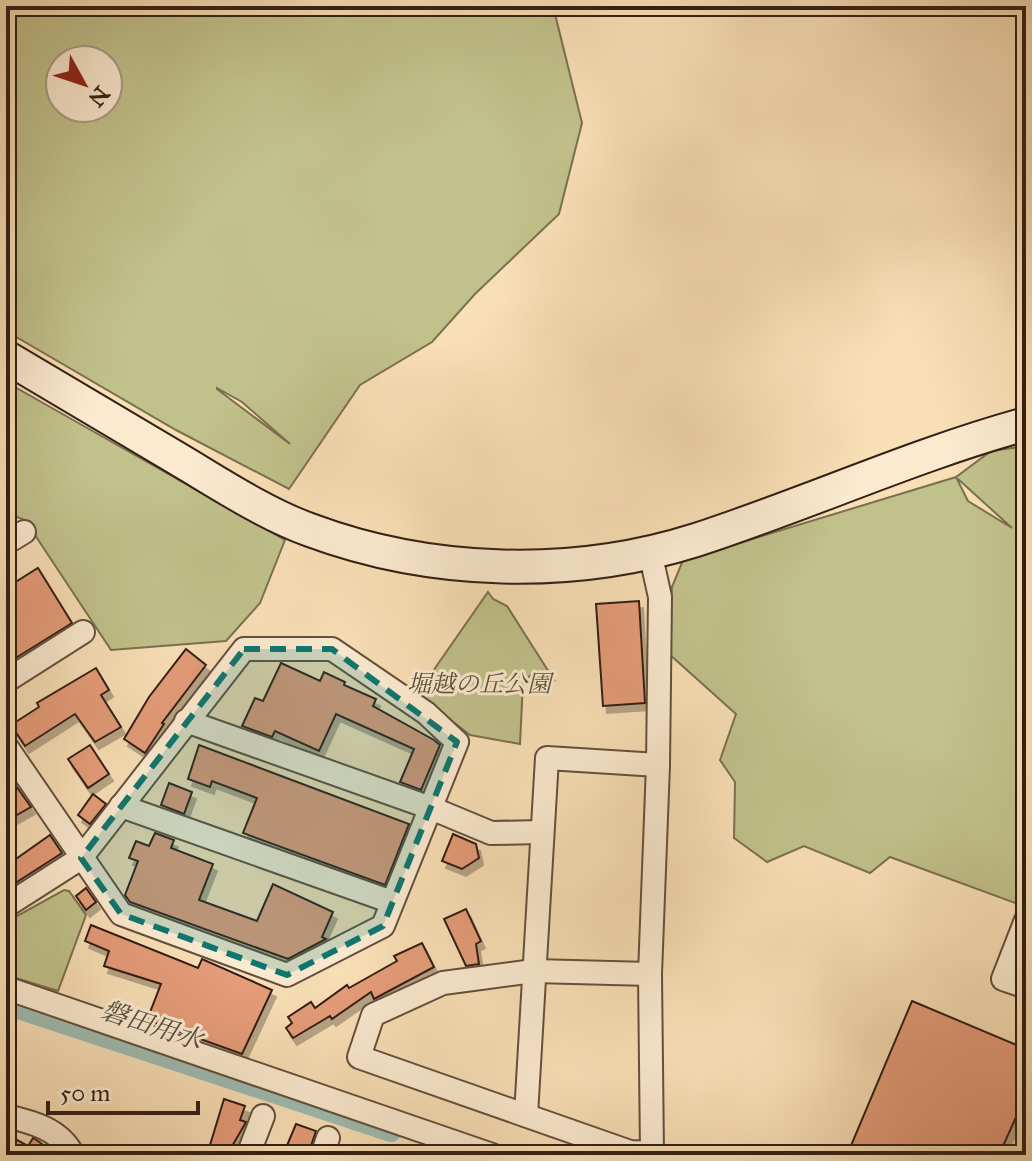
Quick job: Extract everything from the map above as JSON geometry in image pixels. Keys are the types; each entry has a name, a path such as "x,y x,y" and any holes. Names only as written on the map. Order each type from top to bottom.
{"street":[{"path":"6,357 236,494 309,530 388,553 463,565 556,566 650,552 696,540 963,441 1026,424"},
{"path":"650,552 660,597 658,765 650,974 652,1153 630,1152 359,1057 373,1015 443,983 534,971 650,974"},
{"path":"6,681 83,632"},
{"path":"6,746 81,858 121,914 287,975 383,926 457,742 426,713 332,649 244,649 81,858 6,906"},
{"path":"186,721 431,808 491,833 542,832"},
{"path":"526,1115 547,758 658,765"},
{"path":"121,806 392,902"},
{"path":"1026,920 1003,979 1026,987"},
{"path":"6,988 492,1155"},
{"path":"6,1116 32,1122 56,1134 73,1155"},
{"path":"248,1155 263,1116"}],"highlighted area":[{"path":"244,649 332,649 457,742 383,926 287,975 121,914 81,858 186,721"}],"green space":[{"path":"6,6 553,6 582,123 559,214 475,294 432,342 360,385 289,489 176,430 6,331","holes":["217,388 242,402 290,444"]},
{"path":"6,382 285,540 260,603 226,641 111,650 25,520 6,513"},
{"path":"1026,446 1026,907 890,857 870,873 804,846 767,862 734,838 735,782 720,760 736,714 668,653 672,587 683,560 956,477 991,451","holes":["958,479 1012,528 968,501"]},
{"name":"堀越の丘公園","path":"488,592 493,599 507,606 554,680 531,675 523,682 520,744 470,735 417,694"},
{"path":"64,890 69,891 86,915 58,991 6,975 6,922"}],"building":[{"path":"38,568 72,623 6,664 6,588"},
{"path":"639,601 645,703 603,706 596,604"},
{"path":"186,649 206,665 162,723 145,753 124,739 149,697"},
{"path":"281,663 320,681 324,672 345,682 344,685 376,699 373,706 440,745 421,790 400,782 414,749 336,714 319,751 275,731 272,737 242,726 255,698 263,701"},
{"path":"96,668 109,690 101,695 121,727 95,742 75,714 25,746 11,725 39,707 37,703"},
{"path":"90,745 109,774 88,788 68,759"},
{"path":"199,745 409,824 385,885 243,833 257,798 212,781 210,787 188,779"},
{"path":"169,783 192,792 184,814 161,805"},
{"path":"16,786 31,807 6,821 6,793"},
{"path":"93,794 106,804 90,824 78,815"},
{"path":"155,833 174,840 171,848 213,864 199,900 257,921 273,884 333,912 322,937 326,939 288,959 130,902 125,895 138,861 129,858 136,841 149,846"},
{"path":"453,834 476,844 479,858 462,869 442,861"},
{"path":"50,835 62,853 6,889 6,866"},
{"path":"86,888 96,902 86,910 76,896"},
{"path":"466,909 481,941 476,944 479,964 466,966 444,919"},
{"path":"91,925 198,968 202,959 272,990 242,1054 147,1020 161,984 104,966 109,951 85,941"},
{"path":"422,943 434,967 374,999 371,992 332,1019 330,1016 293,1038 286,1028 292,1023 288,1017 311,1002 315,1008 347,985 349,988 397,961 394,956"},
{"path":"912,1001 1026,1049 1026,1095 999,1155 847,1155"},
{"path":"224,1099 245,1106 240,1120 246,1122 227,1155 207,1155"},
{"path":"296,1124 316,1131 308,1155 283,1155"},
{"path":"6,1134 28,1146 33,1138 56,1155 6,1155"}],"waterway":[{"name":"磐田用水","path":"6,1005 391,1132"}]}
